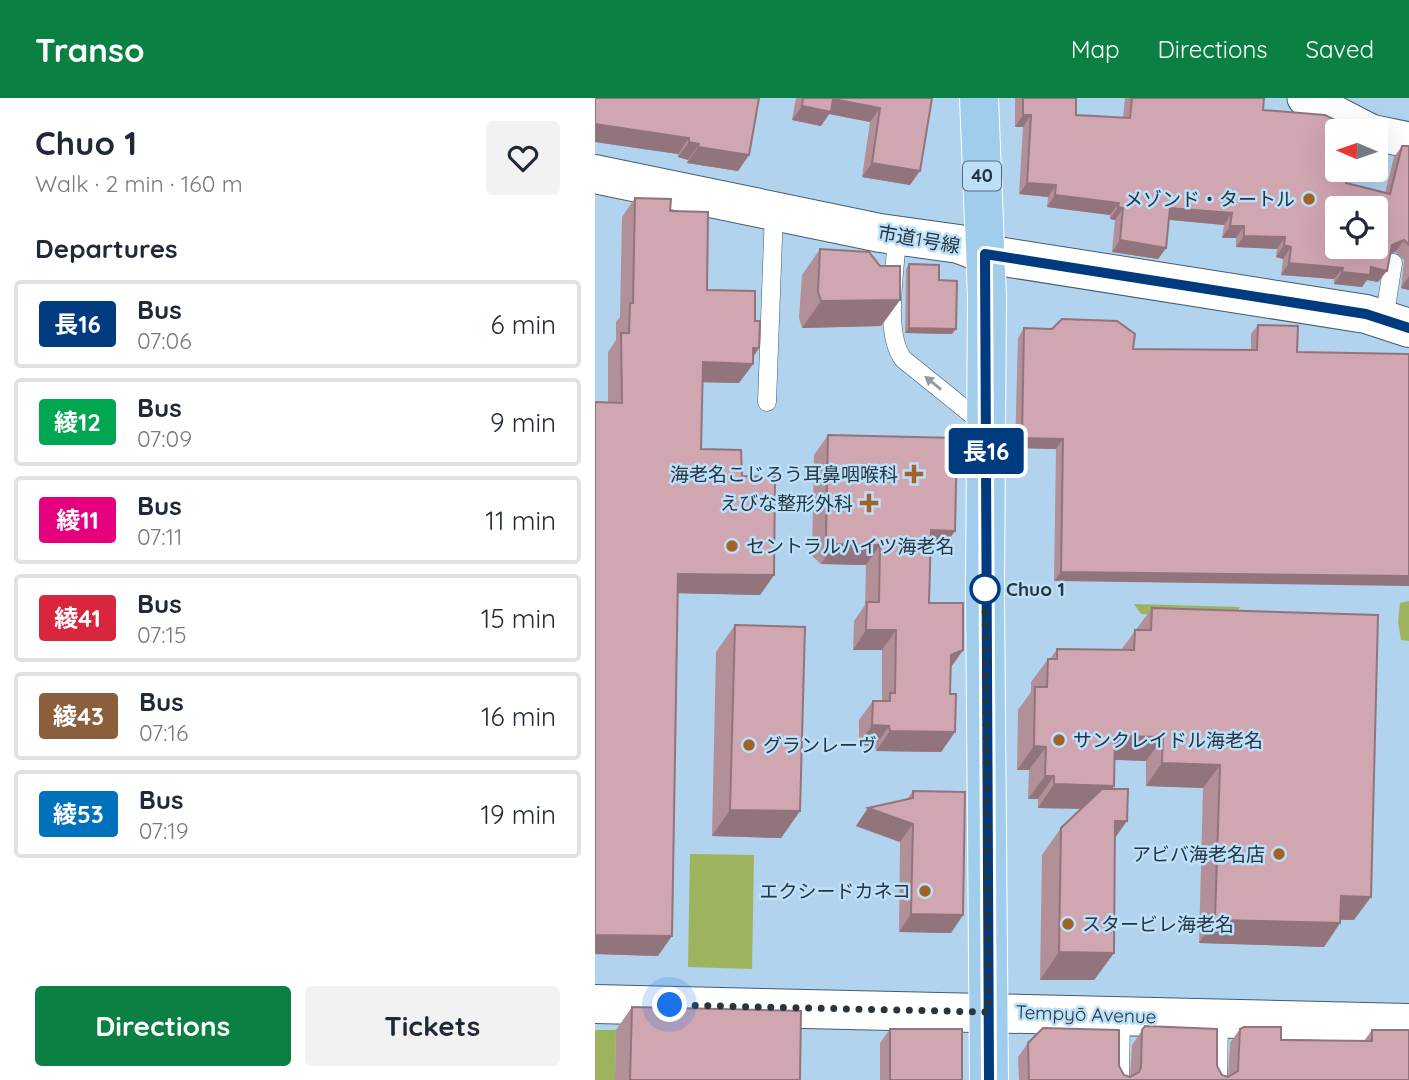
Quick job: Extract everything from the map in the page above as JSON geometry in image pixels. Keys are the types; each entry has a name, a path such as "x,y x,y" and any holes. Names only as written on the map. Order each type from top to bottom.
{"main road":[{"name":"40","path":"979,98 985,254 989,1080"}],"street":[{"path":"1305,98 1346,119"},
{"path":"1388,136 1409,140"},
{"name":"市道1号線","path":"595,174 897,235 959,244 985,254 1239,295 1268,297 1366,314 1396,324"},
{"name":"Tempyō Avenue","path":"595,1004 1409,1023"}],"lane":[{"path":"767,402 774,211"},
{"path":"897,235 895,348 903,359 986,426"},
{"path":"1393,263 1396,324"},
{"path":"1119,1080 1121,1015"},
{"path":"1218,1080 1219,1018"}],"green space":[{"path":"1409,601 1409,641 1401,640 1398,622 1400,603"},
{"path":"1134,604 1240,607 1234,618 1141,614"},
{"path":"690,854 754,855 752,969 688,967"},
{"path":"595,1030 616,1030 615,1080 595,1080"}],"building":[{"path":"595,98 759,98 749,155 698,147 699,144 689,142 689,138 595,124"},
{"path":"803,98 932,98 920,171 872,163 880,108 833,99 831,112 802,106"},
{"path":"1023,98 1076,98 1076,115 1130,118 1132,98 1264,98 1263,110 1325,115 1333,119 1325,119 1325,182 1346,182 1390,194 1402,146 1409,146 1409,245 1404,240 1392,245 1387,271 1371,267 1370,275 1342,272 1343,268 1289,263 1291,247 1284,245 1285,237 1244,236 1244,226 1230,226 1232,213 1170,208 1166,248 1120,240 1123,208 1118,207 1119,203 1055,195 1056,185 1027,183 1031,115 1023,115"},
{"path":"635,198 671,199 670,211 708,212 707,290 755,291 755,321 760,321 759,348 753,348 753,364 703,362 701,449 741,450 742,476 775,477 774,575 678,574 672,936 595,935 595,402 622,403 621,333 629,333 630,303 633,303"},
{"path":"820,249 869,252 880,266 900,266 900,300 821,301 818,292"},
{"path":"909,264 939,265 939,280 957,281 956,329 909,328"},
{"path":"1062,319 1117,321 1135,334 1133,349 1257,350 1258,325 1298,326 1297,352 1409,354 1409,576 1061,572 1063,439 1022,438 1024,328 1052,329"},
{"path":"828,435 957,438 955,531 931,530 929,603 963,603 963,650 951,655 950,694 956,694 955,732 890,731 889,726 872,725 873,701 890,701 890,693 895,693 896,630 866,630 867,602 879,602 880,545 835,544 826,536"},
{"name":"アビバ海老名店","path":"1152,608 1378,615 1371,897 1341,896 1340,923 1215,920 1220,765 1162,763 1163,737 1115,736 1114,786 1054,784 1054,776 1045,776 1046,747 1034,746 1035,687 1047,687 1048,659 1057,659 1057,649 1134,650 1135,630 1151,630"},
{"name":"グランレーヴ","path":"735,625 805,627 800,811 730,810"},
{"path":"1102,789 1128,789 1127,821 1115,821 1114,953 1059,952 1061,828"},
{"name":"エクシードカネコ","path":"913,791 965,792 963,915 911,914 913,824 868,808 913,798"},
{"path":"632,1007 801,1011 800,1080 630,1080"},
{"path":"1145,1026 1217,1029 1217,1066 1222,1075 1228,1077 1238,1071 1240,1029 1244,1027 1281,1027 1281,1040 1372,1041 1372,1030 1409,1030 1409,1080 1029,1080 1028,1043 1043,1028 1119,1030 1119,1066 1124,1075 1130,1077 1139,1072 1141,1067 1142,1030"},
{"path":"890,1029 962,1029 962,1080 890,1080"}],"bus line":[{"name":"長16","path":"989,1080 985,254 1366,314 1409,328"}],"place":[{"name":"メゾンド・タートル","path":"1309,199"},
{"name":"海老名こじろう耳鼻咽喉科","path":"914,474"},
{"name":"えびな整形外科","path":"869,503"},
{"name":"セントラルハイツ海老名","path":"732,546"},
{"name":"Chuo 1","path":"985,589"},
{"name":"サンクレイドル海老名","path":"1059,740"},
{"name":"グランレーヴ","path":"749,745"},
{"name":"アビバ海老名店","path":"1279,854"},
{"name":"エクシードカネコ","path":"925,891"},
{"name":"スタービレ海老名","path":"1068,924"}],"route":[{"path":"670,1005 988,1012 985,589"}]}
